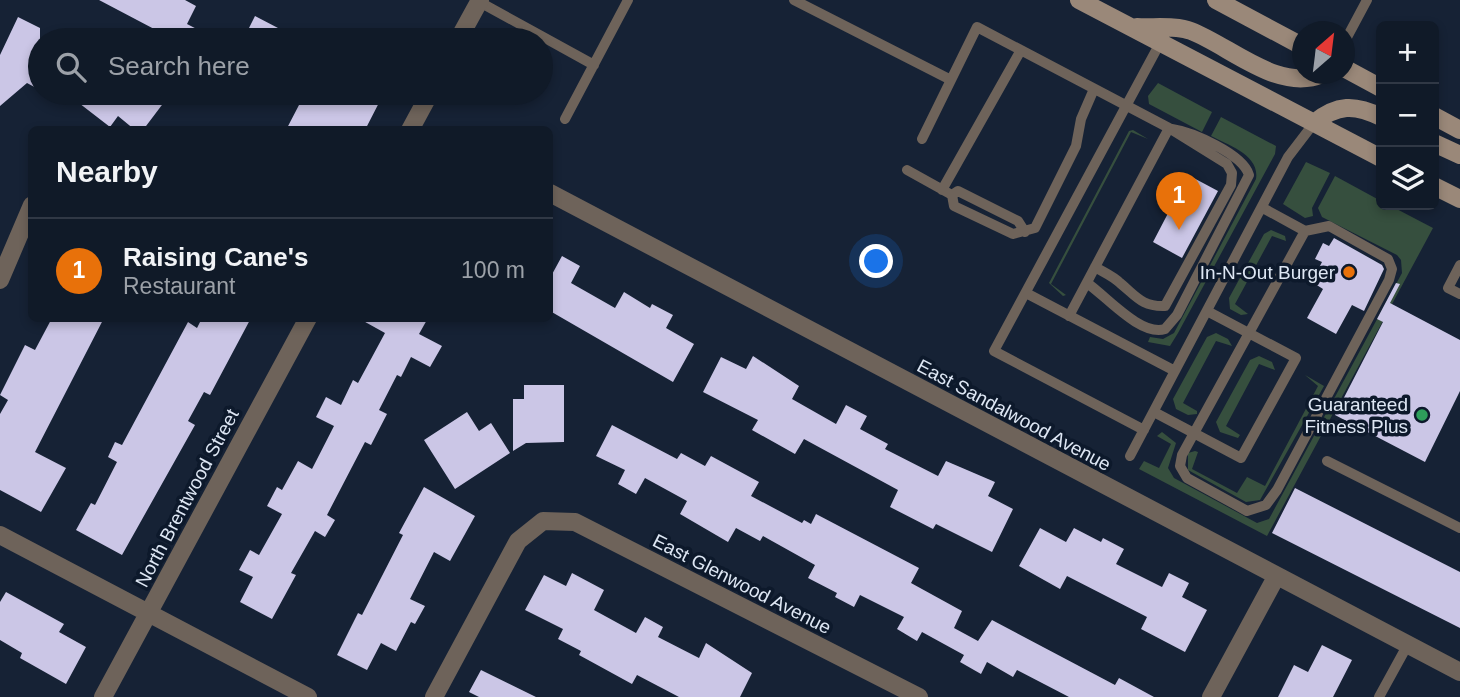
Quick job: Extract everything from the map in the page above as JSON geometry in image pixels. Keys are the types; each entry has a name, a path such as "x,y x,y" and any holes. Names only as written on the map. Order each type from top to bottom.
{"main road":[{"path":"1079,0 1376,155"},
{"path":"1216,0 1292,40"},
{"path":"1130,27 1189,30 1273,72 1292,76"},
{"path":"1355,74 1376,85"},
{"path":"1314,123 1329,110 1340,107 1359,108 1376,115"},
{"path":"1439,119 1460,130"},
{"path":"1439,145 1460,155"},
{"path":"1439,188 1460,199"}],"street":[{"path":"464,28 478,1"},
{"path":"418,126 426,105"},
{"name":"East Sandalwood Avenue","path":"553,195 1460,672"},
{"path":"0,280 28,214"},
{"name":"North Brentwood Street","path":"103,697 306,322"},
{"name":"East Glenwood Avenue","path":"434,697 518,541 543,521 575,522 919,697"},
{"path":"0,535 308,697"},
{"path":"1211,697 1276,577"}],"lane":[{"path":"565,119 628,0"},
{"path":"1355,23 1367,0"},
{"path":"478,1 527,28"},
{"path":"797,1 951,80"},
{"path":"922,139 977,27 1169,128 1227,164 1232,173 1231,185 1164,306 1151,307 1140,303 1119,281 1095,267"},
{"path":"553,42 594,65"},
{"path":"1144,430 994,351 1160,43"},
{"path":"947,192 1021,50"},
{"path":"907,170 947,192 958,191 1018,221 1025,232 1035,228 1076,146 1081,119 1094,89"},
{"path":"1130,456 1288,157 1314,123"},
{"path":"1069,316 1169,128"},
{"path":"1087,283 1139,324 1150,329 1165,329 1177,315 1249,175 1243,163 1186,131 1169,128"},
{"path":"1263,208 1305,231 1329,226 1388,259 1392,274 1266,506 1252,511 1240,509 1187,478 1180,466 1182,455 1196,434 1305,231"},
{"path":"1460,265 1448,288 1460,294"},
{"path":"1026,293 1175,372"},
{"path":"1154,412 1241,458 1296,359 1207,311"},
{"path":"1327,461 1460,527"},
{"path":"1379,697 1407,646"}],"green space":[{"path":"1158,83 1212,112 1202,132 1149,104 1148,96"},
{"path":"1221,117 1276,146 1275,154 1170,346 1148,342 1150,337 1163,339 1174,333 1256,179 1256,171 1248,157 1211,136"},
{"path":"1133,130 1148,139 1131,132 1051,284 1066,295 1063,296 1049,283 1129,131"},
{"path":"1306,162 1330,173 1312,208 1313,216 1305,218 1283,204"},
{"path":"1335,176 1376,198 1376,210 1399,210 1433,228 1267,536 1139,469 1144,461 1159,468 1171,444 1157,436 1162,432 1176,443 1168,468 1174,478 1257,523 1269,519 1402,273 1401,260 1397,255 1322,217 1318,208"},
{"path":"1271,230 1285,236 1286,241 1272,236 1235,304 1248,314 1241,315 1230,309 1229,298 1264,234"},
{"path":"1216,333 1228,339 1232,346 1216,341 1183,403 1197,411 1197,414 1188,415 1176,409 1173,399 1207,337"},
{"path":"1259,356 1272,362 1275,370 1259,364 1226,426 1240,435 1238,438 1220,432 1216,422 1250,360"},
{"path":"1305,375 1324,386 1260,500 1246,502 1188,470 1188,453 1195,451 1198,452 1192,469 1237,493 1247,477 1265,486 1318,386"}],"building":[{"path":"99,0 185,0 196,6 187,24 195,28 152,28"},
{"path":"255,16 278,28 249,28"},
{"path":"18,17 40,28 28,28 28,84 0,106 0,55"},
{"path":"82,105 162,105 146,126 130,126 118,116 109,126"},
{"path":"299,105 378,105 367,126 288,126"},
{"path":"1188,175 1218,191 1182,258 1153,242"},
{"name":"In-N-Out Burger","path":"1334,238 1382,265 1384,269 1364,311 1352,305 1336,334 1307,318 1323,289 1312,282 1322,262 1315,259 1323,243 1329,246"},
{"path":"562,256 580,266 571,283 615,308 624,292 650,308 652,304 673,315 666,328 694,344 673,382 553,313 553,272"},
{"path":"1396,283 1400,284 1390,303 1460,340 1460,391 1425,462 1335,415 1383,322 1377,319"},
{"path":"50,322 102,322 35,452 66,468 41,512 0,490 0,414 8,400 0,395 25,345 35,350"},
{"path":"188,322 197,328 200,322 249,322 210,395 204,392 188,421 195,425 122,555 76,530 91,503 95,505 117,462 108,457 115,442 122,445"},
{"path":"365,322 426,322 419,334 442,346 430,367 411,357 401,377 397,375 379,410 387,414 371,445 365,442 327,515 335,520 325,537 315,531 291,573 296,575 272,619 240,602 253,577 239,570 250,550 259,555 282,514 267,506 277,487 282,490 298,461 312,469 334,426 316,417 326,397 341,405 353,380 358,383 385,333"},
{"path":"753,356 799,386 792,399 836,424 846,405 867,416 860,429 888,444 885,449 938,476 946,461 995,482 988,496 1013,509 992,552 936,524 933,529 890,507 898,490 804,439 795,454 752,430 758,420 703,392 721,357 746,369"},
{"path":"524,385 564,385 564,442 526,443 513,451 513,399 524,399"},
{"path":"467,412 479,431 491,423 510,453 455,489 424,440"},
{"path":"612,425 677,459 681,453 705,466 711,456 759,482 751,496 802,523 804,520 811,524 816,514 919,568 911,583 962,611 954,628 978,641 992,620 1115,685 1119,678 1154,697 1069,697 1017,670 1013,677 987,662 981,674 960,662 964,655 922,632 917,641 897,629 904,617 860,595 854,607 835,597 837,593 808,578 815,565 763,536 760,541 736,528 728,542 680,514 687,501 645,478 636,494 618,484 625,470 596,456"},
{"path":"424,487 475,516 450,561 434,552 410,599 425,606 415,624 411,622 396,651 381,643 367,670 337,655 358,613 362,615 403,535 399,533"},
{"path":"1295,488 1460,572 1460,628 1272,533"},
{"path":"1040,528 1066,542 1074,528 1101,542 1103,538 1124,549 1116,564 1162,587 1169,573 1189,583 1182,597 1207,610 1185,652 1141,629 1147,617 1067,576 1060,589 1019,566"},
{"path":"572,573 604,590 594,610 636,633 645,617 663,627 658,637 699,658 706,643 752,673 740,697 679,697 637,675 632,684 579,655 581,651 558,639 563,629 525,610 544,575 566,586"},
{"path":"6,592 64,624 59,632 86,647 66,684 20,658 22,653 0,640 0,602"},
{"path":"1322,645 1352,660 1333,697 1278,697 1294,665 1308,672"},
{"path":"481,670 536,697 479,697 469,692"}],"place":[{"name":"Raising Cane's","path":"1179,230"},
{"name":"In-N-Out Burger","path":"1349,272"},
{"name":"Guaranteed Fitness Plus","path":"1422,415"}]}
